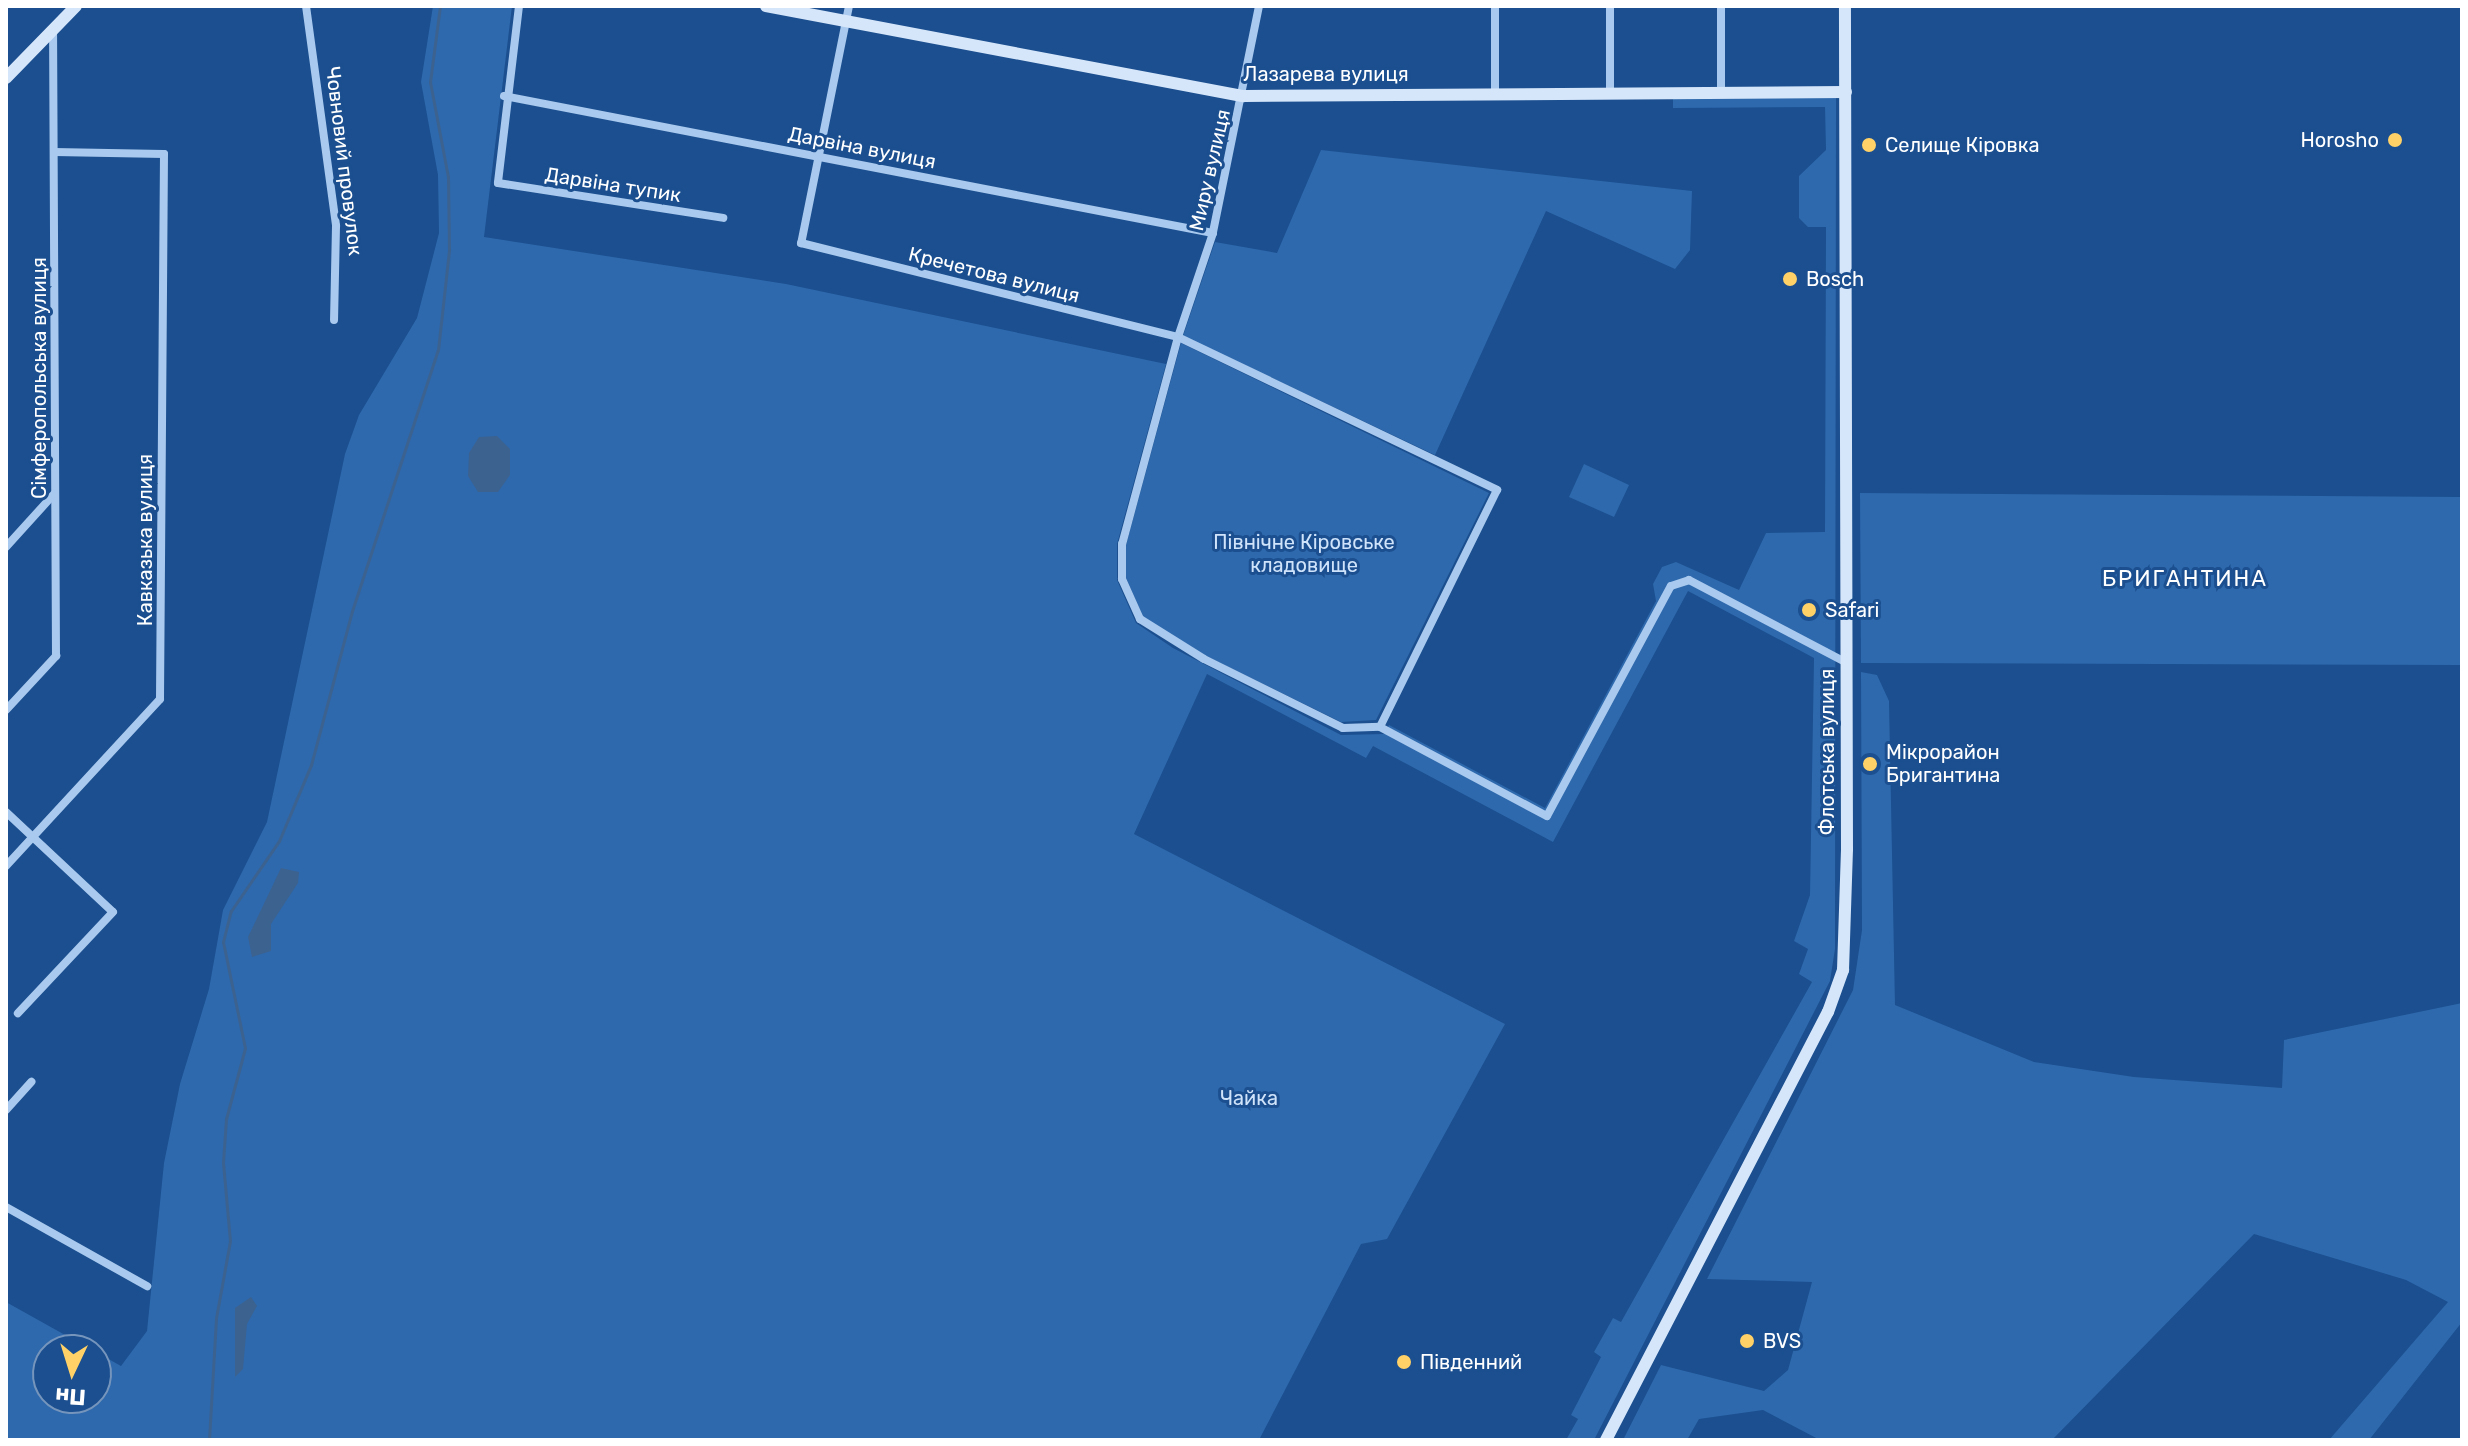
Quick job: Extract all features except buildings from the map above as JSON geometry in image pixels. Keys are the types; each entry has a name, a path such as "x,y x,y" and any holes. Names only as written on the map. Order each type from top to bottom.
{"street":[{"path":"6,78 76,6"},
{"name":"Човновий провулок","path":"306,6 336,226 334,320"},
{"path":"504,96 519,6"},
{"name":"Лазарева вулиця","path":"766,6 1244,96 1846,92"},
{"path":"819,155 849,6"},
{"name":"Миру вулиця","path":"1259,6 1244,96 1213,233 1178,337 1122,544 1122,579 1134,611 1176,644 1343,728 1380,727"},
{"path":"1495,6 1495,94"},
{"path":"1610,6 1610,93"},
{"path":"1721,6 1721,92"},
{"name":"Флотська вулиця","path":"1606,1440 1839,985 1847,940 1845,6"},
{"name":"Сімферопольська вулиця","path":"6,710 56,656 53,27"},
{"name":"Дарвіна вулиця","path":"504,96 1213,233"},
{"name":"Дарвіна тупик","path":"504,96 498,183 723,218"},
{"name":"Кавказька вулиця","path":"6,866 160,699 164,154 54,152"},
{"name":"Кречетова вулиця","path":"819,155 801,243 1178,337 1497,490 1380,727"},
{"path":"6,547 55,493"},
{"path":"1380,727 1547,816 1671,586 1689,580 1847,663"},
{"path":"6,812 113,912 18,1013"},
{"path":"6,1110 31,1082"},
{"path":"6,1207 147,1286"}],"green space":[{"name":"Чайка","path":"433,6 512,6 484,237 786,284 1166,364 1117,544 1117,580 1136,623 1173,648 1341,735 1384,734 1389,725 1545,808 1656,601 1653,584 1662,567 1676,562 1739,590 1766,533 1825,532 1826,227 1808,227 1799,218 1799,176 1826,150 1825,107 1673,108 1673,98 1836,98 1835,949 1830,981 1594,1440 1566,1440 1578,1419 1571,1415 1601,1357 1594,1352 1613,1318 1621,1322 1812,982 1799,974 1808,949 1794,941 1810,895 1814,658 1688,591 1553,842 1373,746 1366,758 1207,674 1134,834 1505,1024 1387,1239 1361,1244 1259,1440 6,1440 6,1302 63,1334 32,1334 32,1414 112,1414 112,1361 121,1366 147,1331 164,1163 180,1084 209,989 223,910 267,822 345,454 359,415 417,318 439,233 438,175 421,82"},
{"path":"1321,150 1692,191 1690,250 1675,269 1546,211 1435,455 1183,336 1215,242 1277,253"},
{"name":"Північне Кіровське кладовище","path":"1181,343 1489,493 1376,720 1341,722 1206,656 1143,617 1126,578 1126,545"},
{"path":"1584,464 1629,485 1614,517 1569,497"},
{"path":"1860,493 2462,497 2462,665 1861,663"},
{"path":"1861,672 1877,675 1889,701 1895,1005 2034,1062 2134,1077 2282,1088 2284,1040 2462,1003 2462,1322 2369,1440 2329,1440 2448,1302 2406,1280 2254,1234 2052,1440 1820,1440 1763,1410 1699,1419 1687,1440 1623,1440 1661,1365 1764,1391 1788,1370 1812,1282 1707,1279 1853,990 1862,930"}],"shaded area":[{"path":"497,436 510,449 510,475 498,492 478,492 468,476 469,453 479,437"},
{"path":"281,868 299,872 298,883 271,924 271,951 252,957 248,937"},
{"path":"251,1297 257,1306 247,1324 243,1369 235,1377 235,1308"}],"waterway":[{"path":"209,1440 216,1318 230,1241 223,1162 226,1119 245,1048 223,942 231,911 279,841 311,765 352,611 438,350 449,250 448,177 430,82 440,6"}],"place":[{"name":"Horosho","path":"2395,140"},
{"name":"Селище Кіровка","path":"1869,145"},
{"name":"Bosch","path":"1790,279"},
{"name":"Safari","path":"1809,610"},
{"name":"Мікрорайон Бригантина","path":"1870,764"},
{"name":"BVS","path":"1747,1341"},
{"name":"Південний","path":"1404,1362"}],"district":[{"name":"БРИГАНТИНА","path":"2185,579"}]}
